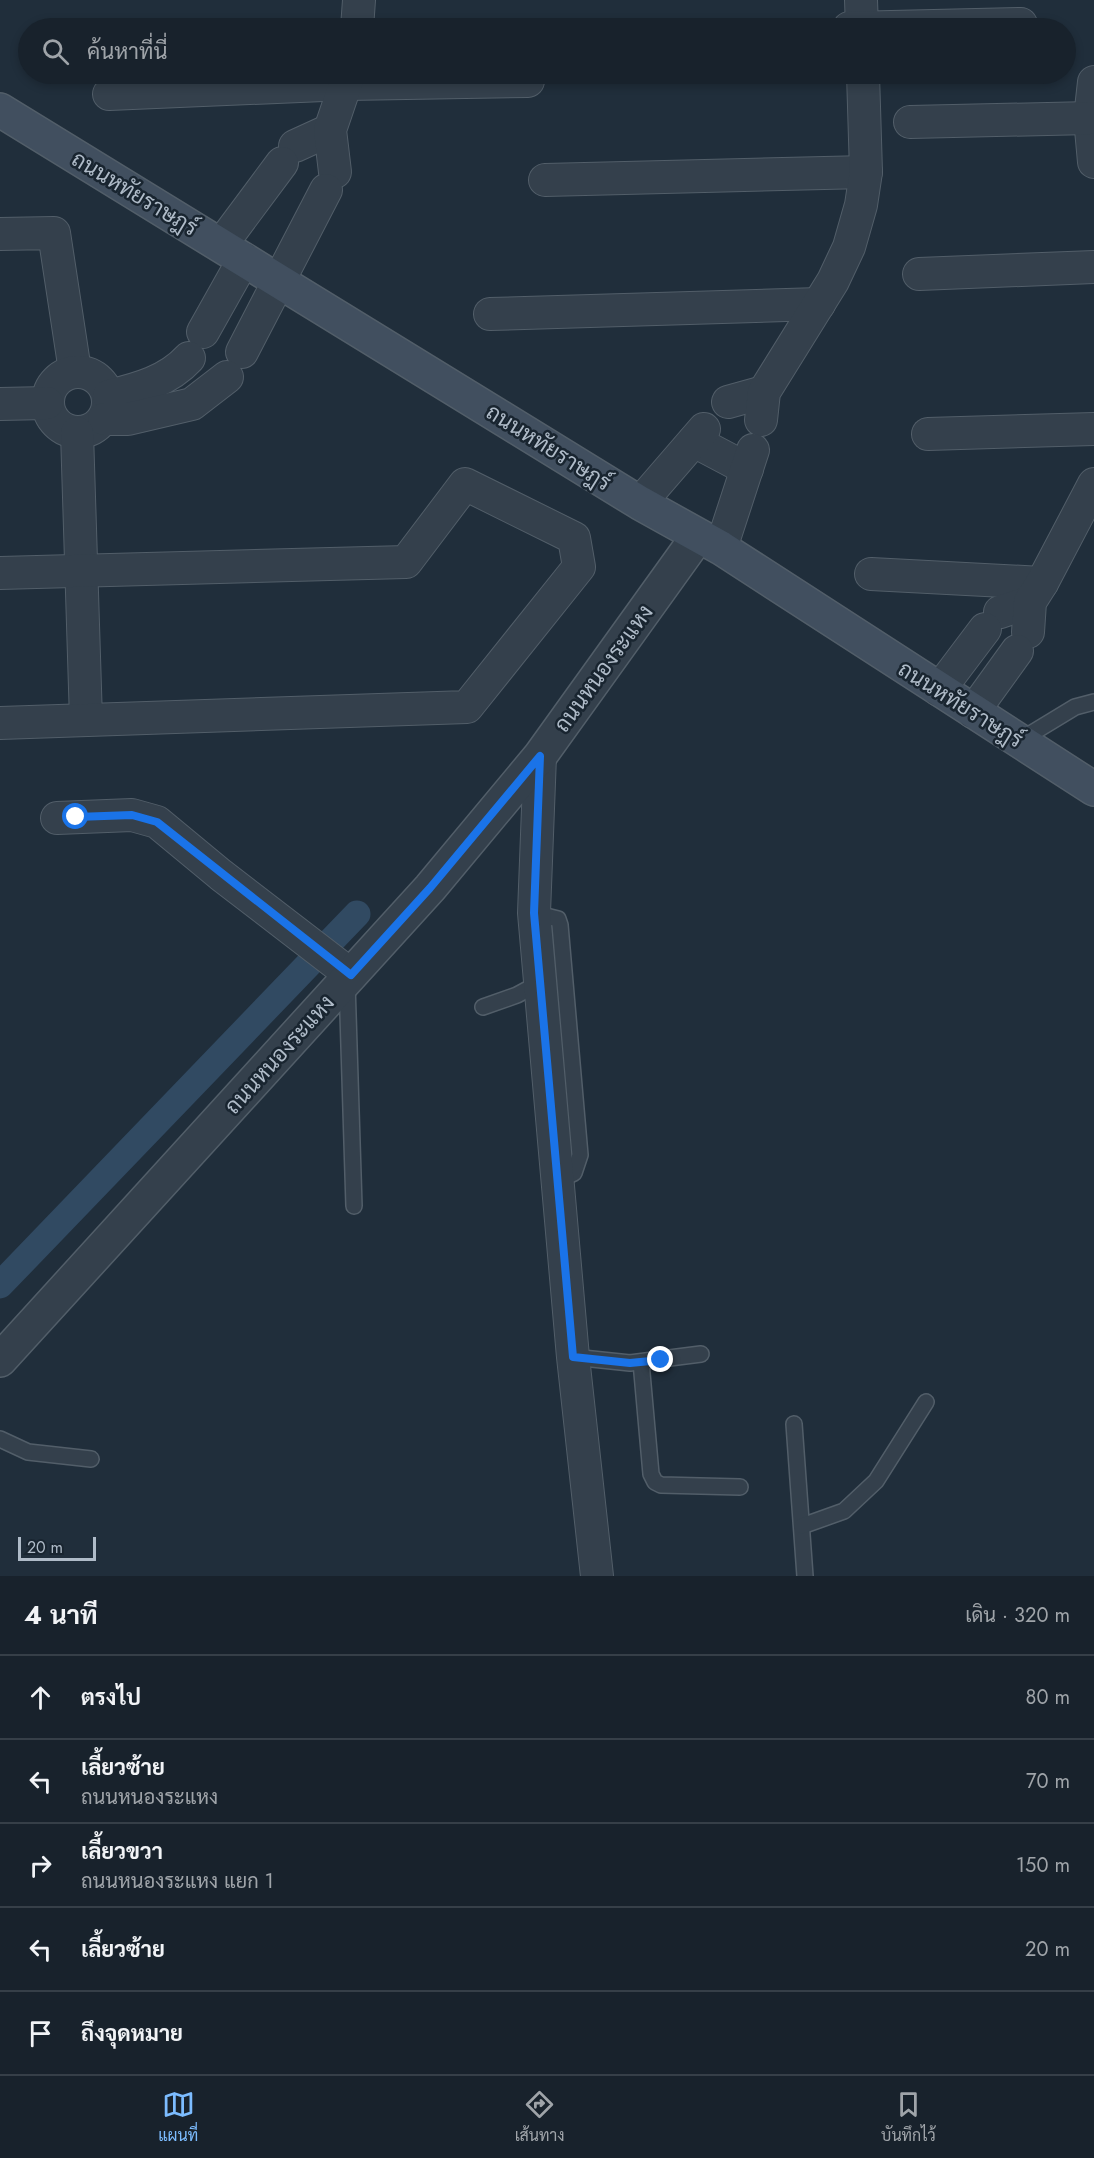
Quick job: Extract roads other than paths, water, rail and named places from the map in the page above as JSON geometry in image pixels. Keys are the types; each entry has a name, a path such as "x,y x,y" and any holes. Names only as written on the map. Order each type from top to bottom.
{"main road":[{"name":"ถนนหทัยราษฎร์","path":"0,110 640,503 710,542 1094,789"}],"street":[{"path":"358,18 360,0"},
{"path":"861,0 862,18"},
{"path":"1094,82 1090,118 1094,162"},
{"path":"109,94 268,84"},
{"path":"97,416 128,419 192,404 235,364 330,181 330,130 346,84"},
{"path":"728,402 763,406 833,281 849,247 861,205 866,172 863,84"},
{"path":"910,122 1090,118"},
{"path":"86,720 82,570 97,416 102,383 90,374 75,371 61,376 51,388 47,403 51,418 62,428 97,416 140,388 167,376 196,345 232,252 288,155 330,130"},
{"path":"545,180 866,172"},
{"path":"0,234 54,233 75,371"},
{"path":"919,274 1094,267"},
{"path":"490,315 819,304"},
{"path":"0,404 47,403"},
{"path":"928,434 1094,429"},
{"path":"640,503 699,435 750,459 710,542"},
{"path":"0,573 406,562 465,484 574,538 579,567 467,707 0,723"},
{"path":"973,712 1022,642 1036,592 1094,484"},
{"name":"ถนนหนองระแหง","path":"0,1360 430,888 540,756 710,542"},
{"path":"871,573 1036,592"},
{"path":"939,690 992,620 1036,592"},
{"path":"540,756 534,913 573,1357 597,1576"},
{"path":"57,818 132,815 157,822 349,977"}],"lane":[{"path":"1019,741 1076,707 1094,702"},
{"path":"534,913 558,919 560,925 580,1155 574,1173 559,1180"},
{"path":"349,977 354,1206"},
{"path":"483,1007 517,995 541,982"},
{"path":"573,1357 641,1362 701,1354"},
{"path":"641,1362 651,1474 655,1482 661,1485 740,1487"},
{"path":"802,1526 844,1511 876,1481 927,1402"},
{"path":"795,1424 805,1576"},
{"path":"0,1439 28,1452 91,1459"}],"waterway":[{"path":"0,1285 357,914"}]}
